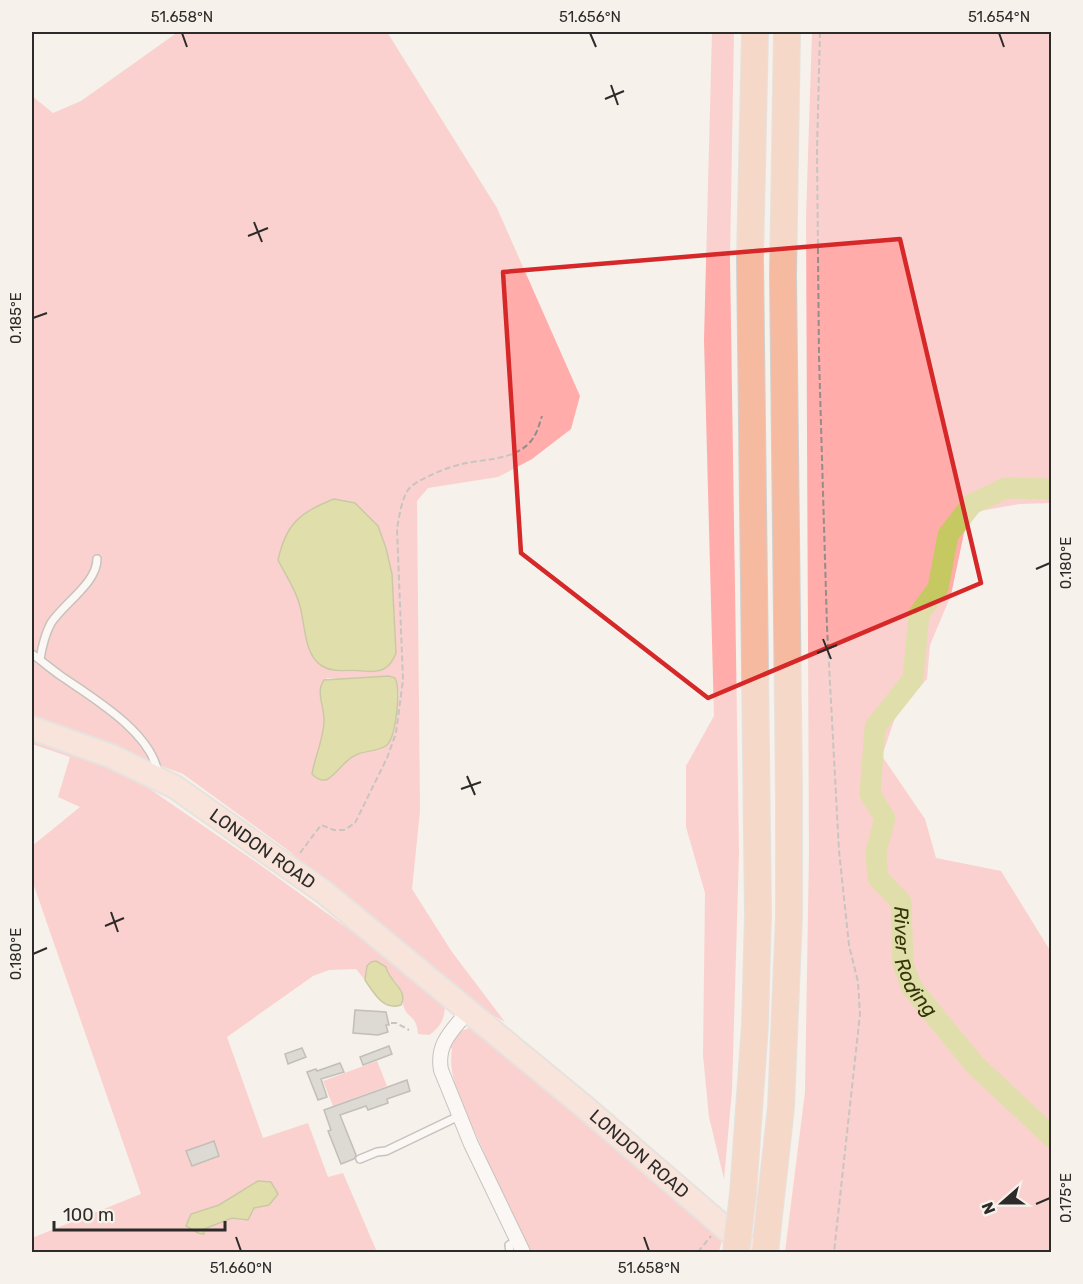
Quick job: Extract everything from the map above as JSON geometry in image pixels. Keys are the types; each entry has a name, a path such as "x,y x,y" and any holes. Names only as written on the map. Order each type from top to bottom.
{"highway":[{"path":"736,1252 743,1194 755,1025 758,915 750,269 754,32"},
{"path":"765,1252 781,1107 789,916 783,275 788,32"}],"main road":[{"name":"LONDON ROAD","path":"32,728 111,756 174,787 325,893 586,1108 753,1252"}],"street":[{"path":"469,1010 440,1048 439,1060 459,1116 516,1249"}],"lane":[{"path":"40,659 50,625 59,612 93,577 97,568 97,559"},
{"path":"32,654 102,704 126,725 153,757 158,779"},
{"path":"360,1159 386,1151 459,1116"}],"path":[{"path":"820,32 817,150 819,357 825,584 839,851 849,945 858,982 860,1014 834,1252"},
{"path":"289,868 321,825 334,830 344,830 355,823 387,758 396,733 403,680 397,529 401,507 407,492 413,484 436,472 516,453 530,443 537,433 542,416"},
{"path":"390,1023 396,1023 410,1030"},
{"path":"698,1252 720,1225"}],"highlighted area":[{"path":"900,239 981,583 708,698 521,553 503,272"}],"shaded area":[{"path":"178,32 387,32 497,208 580,396 571,429 532,459 498,477 428,488 417,501 420,811 412,889 452,952 505,1022 487,1012 376,925 289,851 183,774 32,719 32,96 53,113 81,101","holes":["392,574 396,653 370,672 335,671 323,666 311,652 300,604","389,676 395,678 399,694 394,731 390,741 386,746 346,760 328,779 314,764 323,732 324,714 321,696 327,678 351,680"]},
{"path":"712,32 734,32 730,259 739,853 732,1090 724,1179 709,1117 703,1055 705,893 686,827 686,766 714,716 704,340"},
{"path":"812,32 1051,32 1051,503 1020,504 974,512 964,533 951,595 930,645 927,679 897,712 882,756 925,819 936,858 1001,871 1051,952 1051,1252 785,1252 805,1092 809,853 806,217"},
{"path":"334,499 355,503 378,526 386,548 392,574 396,653 391,663 384,669 337,671 322,666 316,661 308,647 298,600 278,560 285,537 296,521 312,509"},
{"path":"389,676 395,678 398,692 395,723 387,745 352,757 326,780 315,777 312,774 324,722 320,690 324,680"},
{"path":"32,733 112,763 259,864 383,954 445,1005 443,1018 437,1029 429,1035 418,1034 416,1023 403,1005 399,986 392,978 367,966 365,980 356,969 329,970 313,976 227,1037 263,1138 308,1123 328,1177 343,1173 377,1252 32,1252 32,1238 141,1194 32,880 32,846 80,807 58,797 70,757 32,744"},
{"path":"376,961 386,967 400,990 403,999 401,1005 384,1003 365,980 367,966"},
{"path":"472,1027 607,1139 722,1240 719,1252 530,1252 504,1202 456,1088 451,1062 452,1049 449,1046 461,1031"},
{"path":"377,1061 387,1086 333,1106 323,1081"},
{"path":"258,1181 271,1182 278,1194 269,1205 254,1208 248,1220 232,1218 204,1229 204,1234 186,1226 191,1214 219,1205"}],"building":[{"path":"355,1010 386,1012 388,1032 378,1035 353,1033"},
{"path":"389,1046 392,1054 363,1065 360,1057"},
{"path":"302,1048 306,1057 288,1064 285,1054"},
{"path":"340,1063 344,1072 321,1079 327,1097 318,1100 307,1072"},
{"path":"407,1080 410,1091 387,1099 388,1103 368,1110 366,1106 340,1115 356,1155 354,1159 341,1164 328,1131 331,1130 324,1110"},
{"path":"214,1141 219,1156 192,1166 186,1151"}],"waterway":[{"name":"River Roding","path":"1052,489 1006,488 972,504 948,535 938,588 919,614 913,679 875,727 870,794 885,818 876,852 878,878 901,902 903,964 912,988 975,1065 1052,1137"}]}
